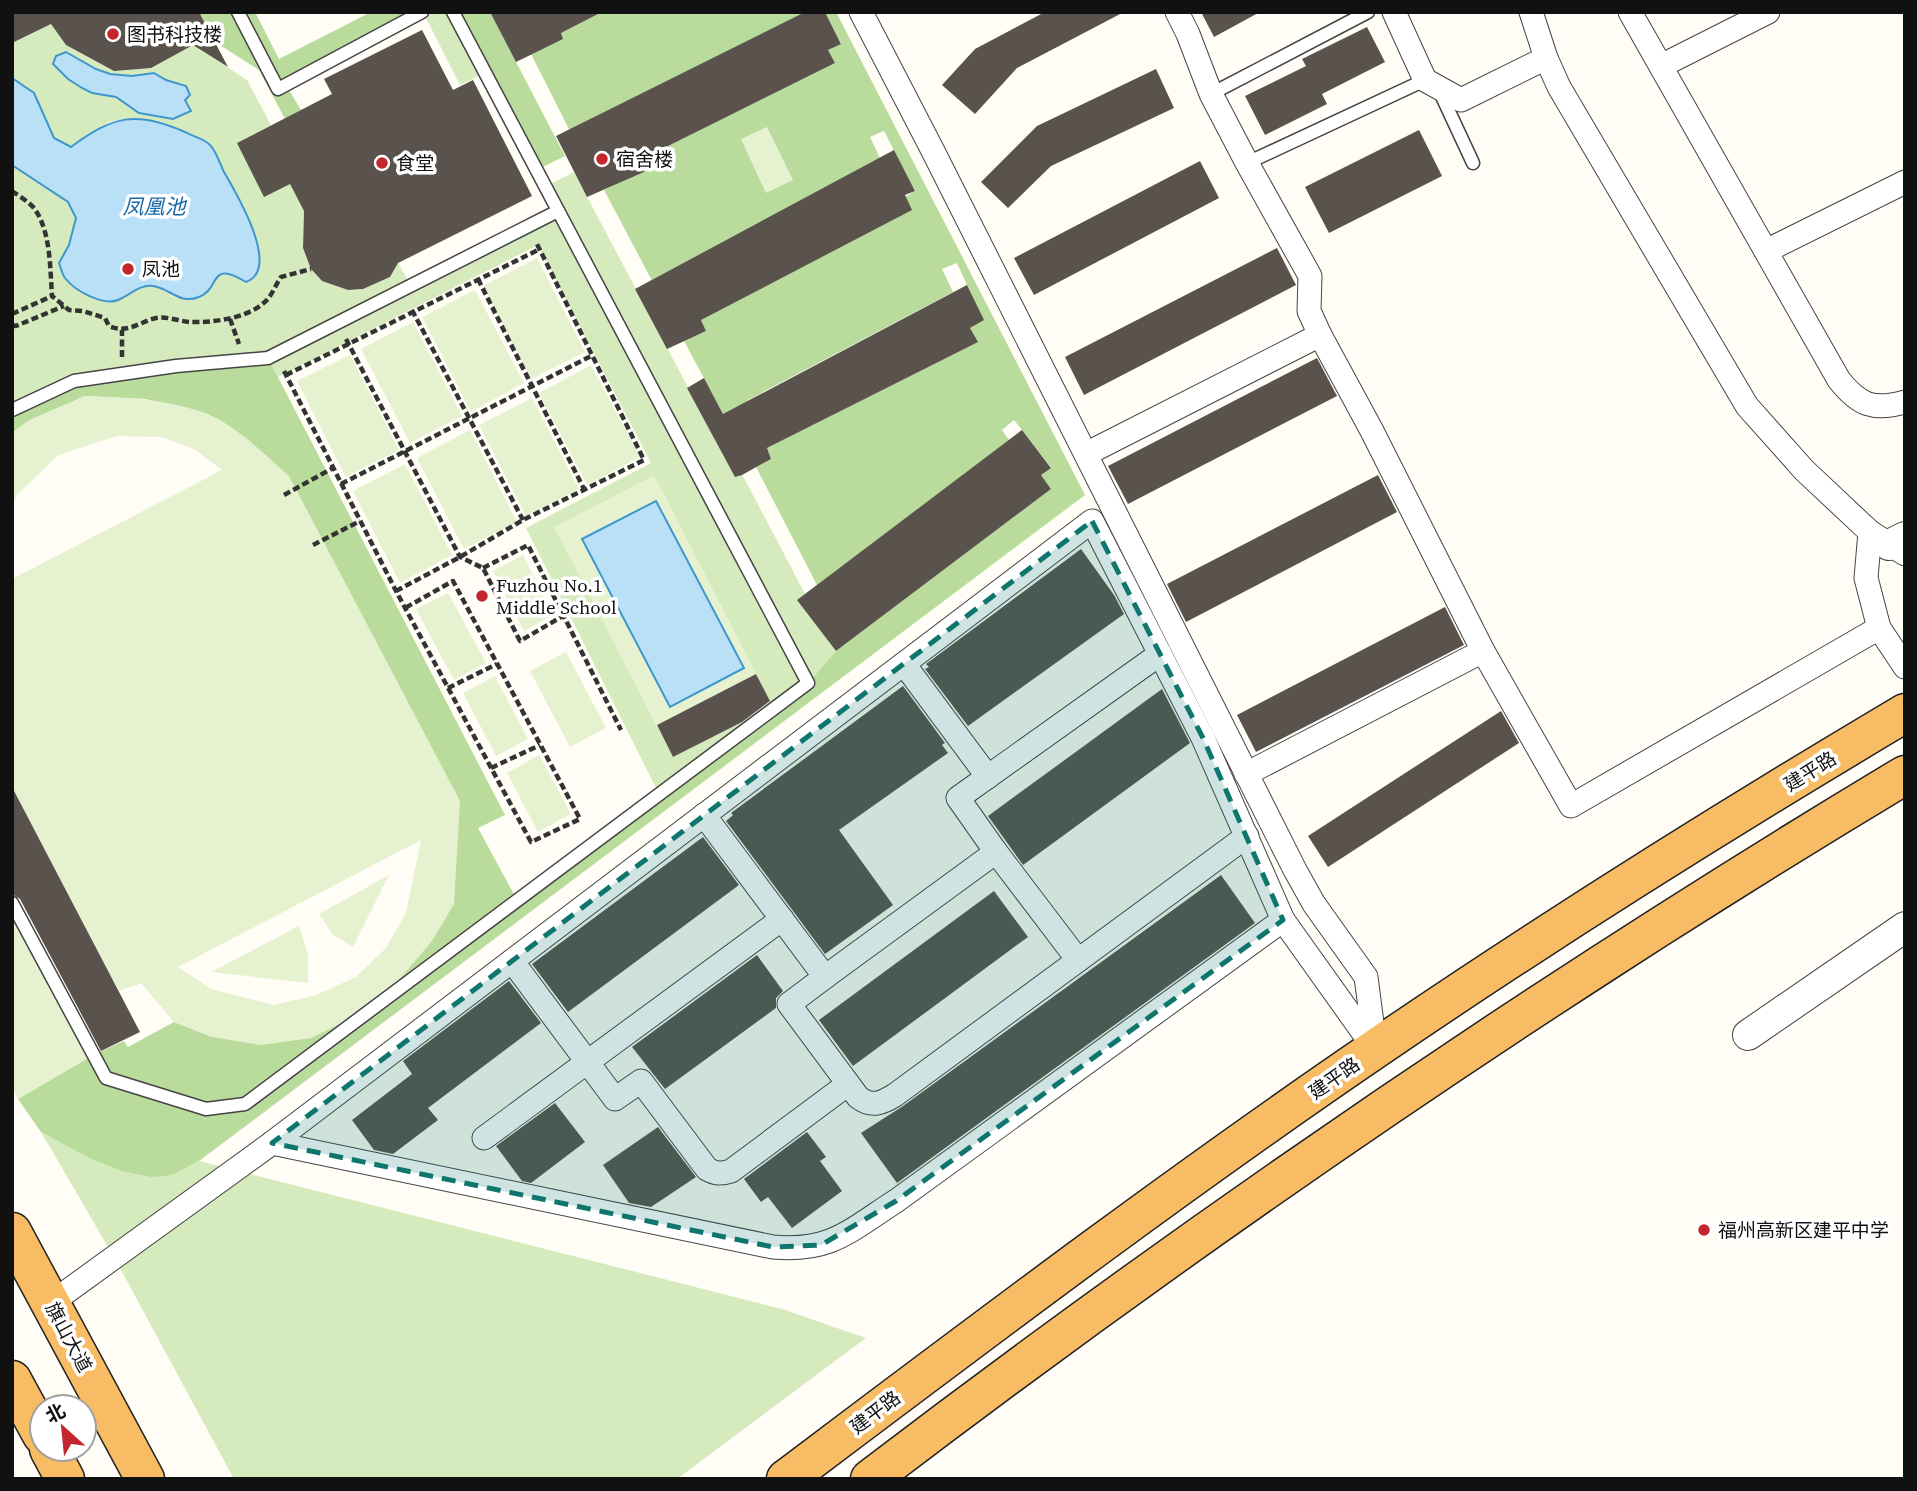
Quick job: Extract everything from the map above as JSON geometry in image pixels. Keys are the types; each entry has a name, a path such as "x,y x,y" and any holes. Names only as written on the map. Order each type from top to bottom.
{"highway":[{"name":"建平路","path":"786,1479 1143,1213 1375,1049 1602,900 1905,713"},
{"path":"870,1479 1172,1255 1409,1091 1628,946 1905,775"},
{"name":"旗山大道","path":"12,1232 145,1479"},
{"path":"12,1380 28,1412"},
{"path":"56,1463 65,1479"}],"street":[{"path":"861,12 1314,904 1366,977 1375,1049"},
{"path":"1177,12 1211,94 1310,276 1309,311 1320,335 1372,430 1483,651 1571,806 1879,628"},
{"path":"1394,12 1431,83 1461,100 1546,58"},
{"path":"1531,12 1559,88 1747,407 1804,470 1892,542 1866,578 1879,628 1905,667"},
{"path":"1630,12 1839,380 1862,403 1882,407 1905,402"},
{"path":"1661,66 1768,12"},
{"path":"1766,251 1905,182"},
{"path":"1086,454 1320,335"},
{"path":"51,1303 272,1143 1092,522 1203,738 1283,920 1375,1049"},
{"path":"1246,774 1483,651"},
{"path":"1078,960 958,799 1160,654"},
{"path":"904,664 988,777"},
{"path":"704,815 825,977"},
{"path":"996,852 789,1004 848,1084 866,1103 875,1105 885,1101 1247,836"},
{"path":"484,1138 782,919"},
{"path":"272,1143 773,1247 821,1245 836,1240 895,1201 1283,920"},
{"path":"1748,1035 1905,927"},
{"path":"512,961 615,1099 640,1081 707,1169 713,1173 731,1171 848,1084"}],"lane":[{"path":"238,12 278,89 422,12"},
{"path":"12,903 106,1078 206,1109 245,1104 808,683 453,12"},
{"path":"1211,94 1368,12"},
{"path":"1247,163 1431,83 1473,163"},
{"path":"12,410 74,381 176,366 268,358 558,211"}],"path":[{"path":"12,191 34,207 42,223 52,296 69,310 105,318 110,326 117,330 130,329 158,318 214,322 230,319 259,306 270,297 281,277 311,269"},
{"path":"396,591 523,520 644,460 529,226"},
{"path":"286,374 540,249"},
{"path":"467,258 585,491"},
{"path":"401,291 523,520"},
{"path":"12,314 52,296"},
{"path":"12,325 16,326 64,306"},
{"path":"338,323 460,557 484,568 520,641 564,617"},
{"path":"275,355 396,591 405,608 491,768 531,842 580,819 453,581 405,608"},
{"path":"341,484 593,355"},
{"path":"284,495 333,468"},
{"path":"313,545 360,521"},
{"path":"484,568 528,545 621,730"},
{"path":"448,688 497,664"},
{"path":"491,768 540,745"}],"highlighted area":[{"path":"1092,521 1203,738 1283,920 896,1201 821,1245 773,1247 272,1143"}],"green space":[{"path":"184,12 204,52 247,80 271,125 237,143 290,184 304,211 303,248 311,269 322,281 348,290 363,289 390,277 398,263 411,285 558,212 545,187 574,172 735,476 742,474 805,594 798,600 836,651 808,683 659,794 526,528 651,463 538,245 278,377 268,358 12,410 12,165 68,202 76,218 69,245 59,264 64,277 74,287 132,292 145,286 156,286 176,298 199,297 219,276 230,275 246,282 255,233 210,144 157,121 123,119 109,122 71,147 54,138 34,93 12,78 12,43 51,24 66,45 114,71","holes":["654,476 772,705 673,757 555,527"]},
{"path":"199,12 255,12 279,59 371,12 422,12 286,85 301,110 285,119 259,70 215,42"},
{"path":"423,12 453,12 485,73 460,85"},
{"path":"453,12 490,12 565,156 537,170"},
{"path":"602,12 803,13 574,139 531,54 563,39 561,33"},
{"path":"825,12 836,12 1085,495 199,1161 172,1175 151,1177 122,1171 89,1158 41,1132 18,1099 93,1055 124,1041 128,1047 174,1022 213,1037 311,1038 454,904 249,441 208,414 145,399 85,396 28,421 12,433 12,410 74,381 268,358 505,815 478,828 517,900 808,683 836,651 1051,489 1041,475 1051,467 1014,420 1002,430 1009,440 817,585 756,467 771,459 767,448 977,342 970,328 983,320 957,263 942,269 953,292 748,400 728,423 684,341 706,331 701,320 915,191 884,131 870,137 880,158 658,292 604,190 643,172 638,161 835,63 828,50 841,43"},
{"path":"767,127 793,180 766,193 741,139"},
{"path":"537,258 585,352 531,379 483,286"},
{"path":"475,290 524,383 471,412 422,317"},
{"path":"413,322 462,416 410,443 361,349"},
{"path":"350,355 399,450 346,477 297,381"},
{"path":"591,365 640,457 587,485 539,393"},
{"path":"85,396 178,405 207,414 229,426 289,476 460,801 454,904 432,941 393,987 350,1019 311,1038 261,1045 213,1037 174,1022 141,983 119,991 12,787 12,579 222,470 194,449 161,437 117,436 58,455 18,494 12,504 12,433 28,421","holes":["421,840 406,913 385,949 356,977 316,995 274,1005 211,989 178,967"]},
{"path":"532,398 579,489 526,516 479,425"},
{"path":"470,430 517,522 464,549 417,458"},
{"path":"405,464 452,555 400,583 353,491"},
{"path":"654,476 756,674 657,725 554,527"},
{"path":"523,555 553,615 524,631 493,571"},
{"path":"448,593 486,663 454,680 416,609"},
{"path":"566,652 606,728 570,747 530,671"},
{"path":"495,676 528,739 496,756 463,693"},
{"path":"539,755 571,814 538,832 507,773"},
{"path":"389,875 353,947 333,935 319,914"},
{"path":"12,903 93,1055 18,1099 12,1088"},
{"path":"299,926 308,954 308,983 211,972"},
{"path":"41,1132 89,1158 172,1175 199,1161 782,1309 866,1338 677,1479 234,1479 114,1257"}],"water":[{"path":"66,52 110,74 132,76 154,73 186,86 190,95 185,100 191,111 173,119 139,113 116,97 92,93 68,79 53,64 56,56"},
{"name":"凤凰池","path":"12,78 34,93 54,138 71,147 100,128 138,119 168,125 207,142 216,153 253,230 258,247 259,262 256,274 246,282 234,276 220,275 206,293 192,299 180,298 159,287 148,286 118,300 105,301 75,288 65,278 59,263 69,245 76,218 68,202 12,165"},
{"path":"656,501 744,668 670,707 582,539"}],"building":[{"name":"图书科技楼","path":"12,12 199,12 228,67 193,45 151,68 114,71 66,45 51,24 12,43"},
{"name":"宿舍楼","path":"490,12 602,12 561,33 563,39 516,62"},
{"name":"宿舍楼","path":"805,12 825,12 841,44 828,50 835,63 638,161 644,172 587,197 556,136"},
{"path":"1045,12 1124,12 1017,68 975,114 942,85 975,49"},
{"path":"1201,12 1260,12 1214,37"},
{"path":"1367,27 1385,62 1322,94 1327,104 1265,135 1245,96 1306,66 1302,59"},
{"name":"食堂","path":"422,30 453,90 473,80 532,196 398,263 390,277 363,289 348,290 322,281 311,269 303,248 304,211 290,184 264,197 237,143 332,94 324,79"},
{"path":"1156,69 1174,108 1051,166 1008,208 981,182 1037,126"},
{"path":"1419,130 1442,176 1329,233 1305,187"},
{"path":"894,150 915,191 905,195 912,210 701,320 706,331 667,349 635,289"},
{"path":"1200,161 1219,198 1034,295 1014,258"},
{"path":"1277,248 1296,285 1084,395 1065,357"},
{"path":"967,285 984,320 970,328 978,342 767,448 771,459 735,477 687,388 704,378 723,414"},
{"path":"1317,358 1337,396 1128,504 1108,466"},
{"path":"1022,430 1051,468 1041,475 1051,489 836,651 797,600"},
{"path":"1378,475 1397,512 1186,622 1167,584"},
{"path":"1081,549 1114,595 1124,614 968,726 925,669 929,667 926,664"},
{"path":"1445,607 1464,645 1256,752 1237,715"},
{"path":"756,674 770,701 742,722 673,757 657,725"},
{"path":"903,686 945,743 942,745 948,753 839,830 893,905 825,954 726,821 733,815 731,813"},
{"path":"1162,689 1190,743 1023,865 988,816"},
{"path":"1501,711 1519,743 1328,867 1308,836"},
{"path":"12,787 140,1032 101,1051 20,899 12,894"},
{"path":"703,837 739,885 568,1012 532,964"},
{"path":"1221,875 1255,923 897,1183 861,1133 903,1106"},
{"path":"994,891 1028,937 853,1066 819,1020"},
{"path":"757,955 783,991 776,998 776,1008 665,1089 632,1047"},
{"path":"509,981 541,1023 428,1108 438,1120 393,1154 374,1150 352,1120 412,1074 403,1061"},
{"path":"555,1103 585,1142 531,1183 522,1181 496,1146"},
{"path":"658,1127 696,1177 651,1207 629,1203 603,1165"},
{"path":"807,1132 826,1157 820,1161 842,1191 792,1228 768,1197 761,1202 744,1179"}],"place":[{"name":"图书科技楼","path":"113,34"},
{"name":"宿舍楼","path":"602,159"},
{"name":"食堂","path":"382,163"},
{"name":"凤池","path":"128,269"},
{"name":"Fuzhou No.1 Middle School","path":"482,596"},
{"name":"福州高新区建平中学","path":"1704,1230"}]}
